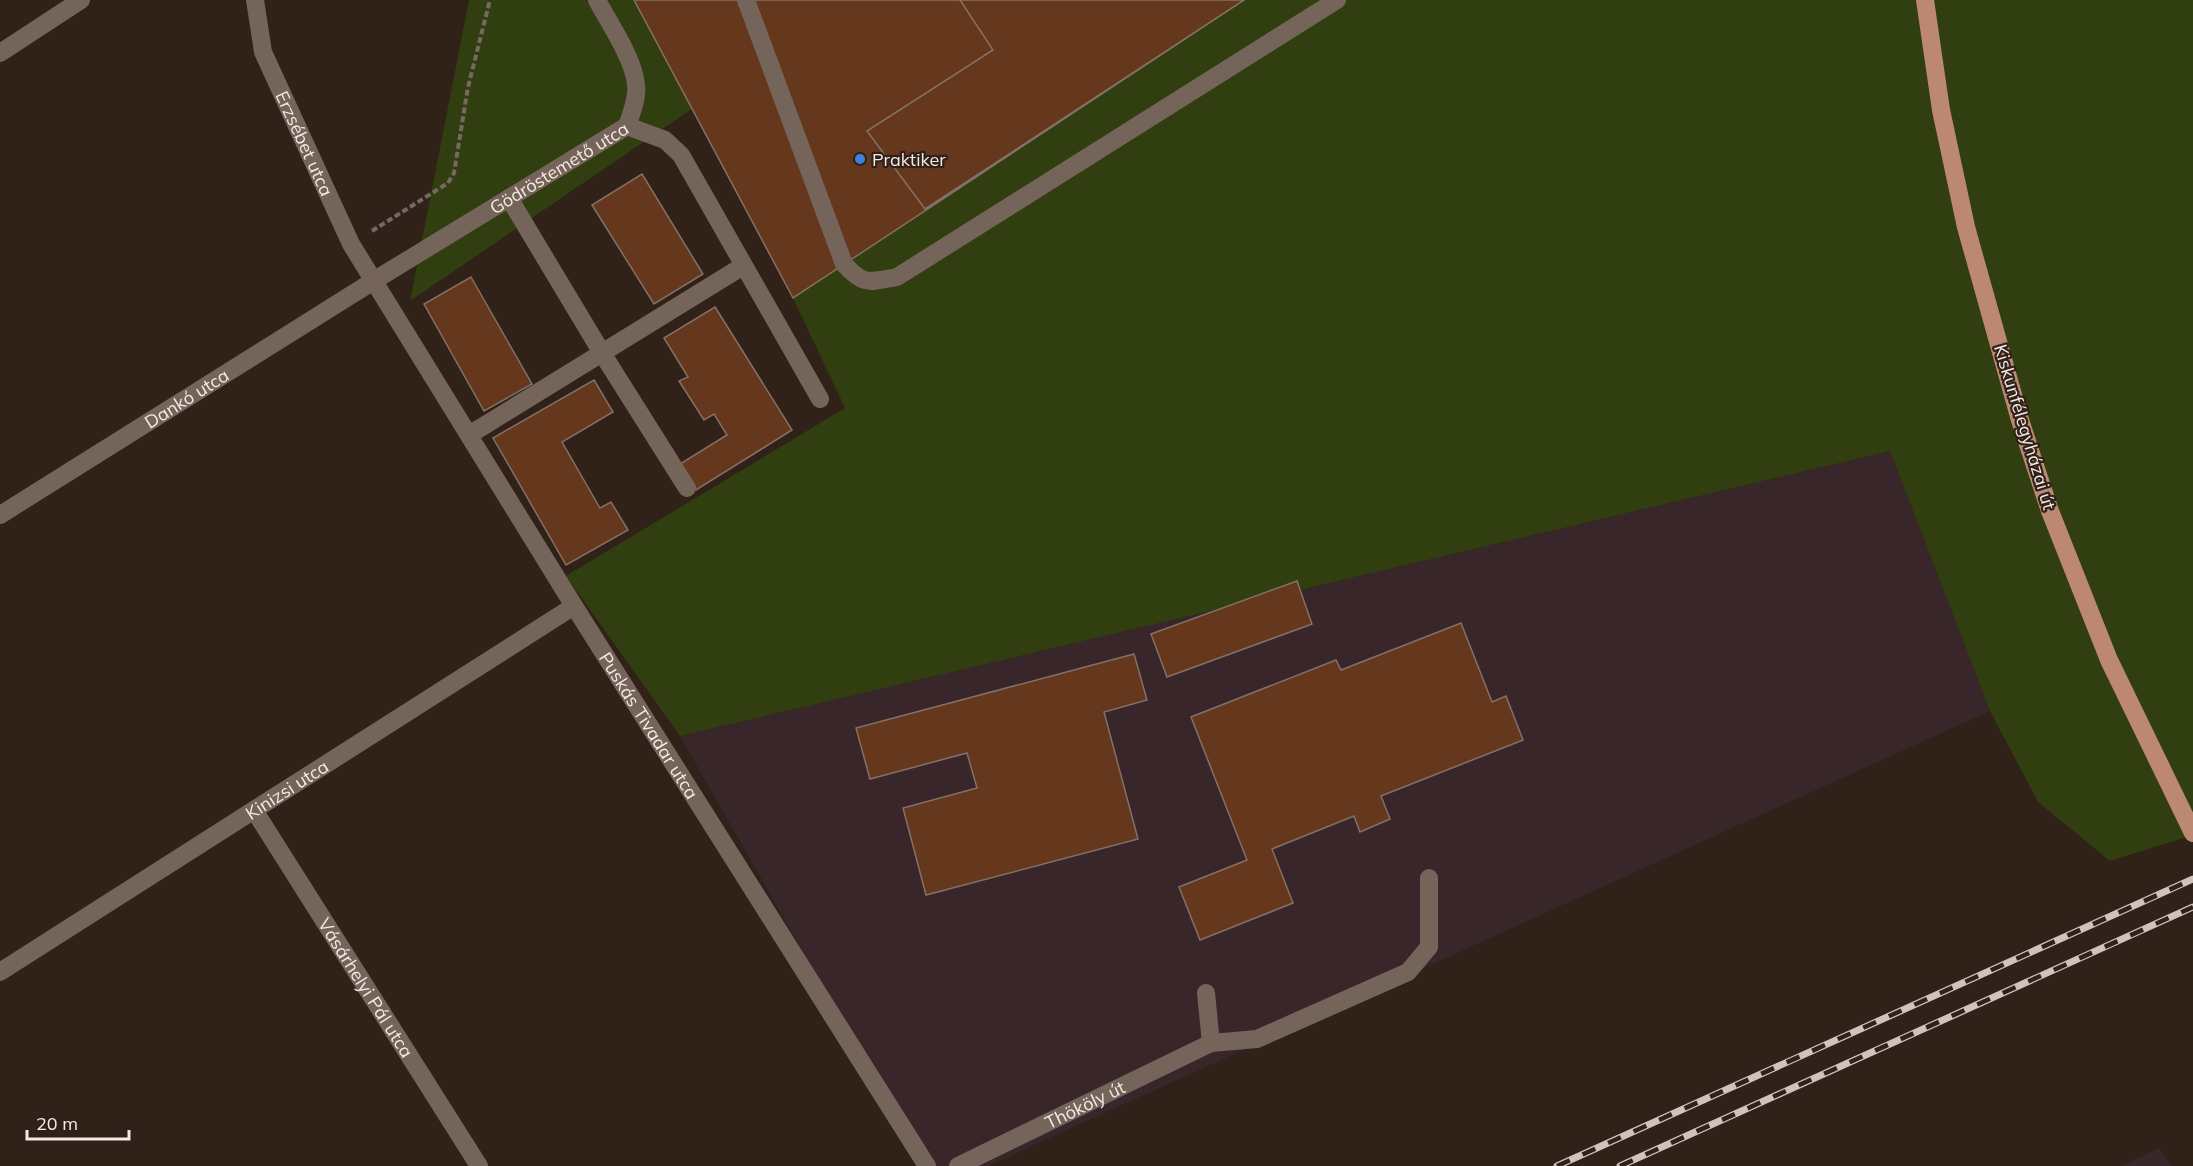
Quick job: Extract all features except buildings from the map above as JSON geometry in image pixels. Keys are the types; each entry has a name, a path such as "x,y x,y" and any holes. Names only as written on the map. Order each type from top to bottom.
{"main road":[{"name":"Kiskunfélegyházai út","path":"1925,0 1941,110 1966,227 2028,443 2050,511 2109,660 2193,833"}],"street":[{"path":"0,53 81,0"},
{"name":"Erzsébet utca","path":"255,0 263,52 351,244 375,280"},
{"name":"Gödröstemető utca","path":"375,280 627,126 633,109 636,85 628,56 597,0"},
{"path":"746,0 844,264 855,276 867,282 897,277 1337,0"},
{"path":"627,126 665,140 681,155 820,399"},
{"path":"509,198 602,353 687,488"},
{"path":"469,435 743,266"},
{"name":"Puskás Tivadar utca","path":"375,280 574,606 927,1166"},
{"name":"Dankó utca","path":"0,515 375,280"},
{"name":"Kinizsi utca","path":"0,972 574,606"},
{"name":"Vásárhelyi Pál utca","path":"254,810 479,1166"},
{"path":"1206,993 1211,1043 1257,1040 1408,972 1429,947 1429,878"},
{"name":"Thököly út","path":"958,1166 1211,1043"}],"path":[{"path":"351,244 448,183 454,173 468,87 490,0"}],"shaded area":[{"path":"1890,451 1990,711 988,1166 925,1166 680,736"},
{"path":"2159,1148 2172,1166 2121,1166"}],"green space":[{"path":"469,0 634,0 692,109 410,301"},
{"path":"1244,0 2193,0 2193,835 2110,861 2038,802 1990,711 1890,451 680,736 566,576 845,408 793,298"}],"railway":[{"path":"1557,1166 2193,879"},
{"path":"1620,1166 2193,907"}],"place":[{"name":"Praktiker","path":"860,159"}]}
